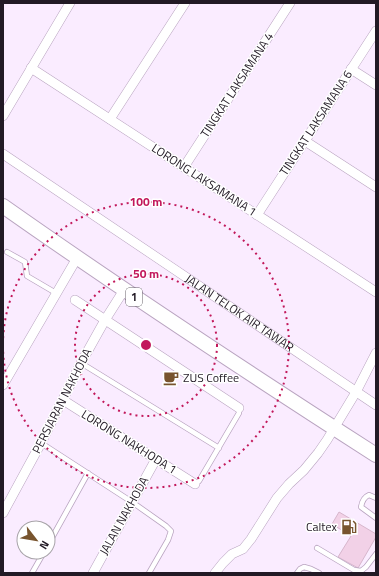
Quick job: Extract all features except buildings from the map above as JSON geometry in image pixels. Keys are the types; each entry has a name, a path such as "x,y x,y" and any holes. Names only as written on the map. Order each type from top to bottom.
{"main road":[{"name":"1","path":"3,206 124,290 376,454"}],"street":[{"path":"3,116 70,3"},
{"path":"110,119 186,3"},
{"name":"TINGKAT LAKSAMANA 4","path":"184,167 290,3"},
{"name":"TINGKAT LAKSAMANA 6","path":"257,215 376,31"},
{"name":"LORONG LAKSAMANA 1","path":"31,68 376,292"},
{"path":"351,69 375,82"},
{"path":"305,141 376,187"},
{"name":"JALAN TELOK AIR TAWAR","path":"3,154 376,405"},
{"path":"3,385 77,258"},
{"name":"PERSIARAN NAKHODA","path":"3,513 41,443 81,363 124,290"},
{"path":"75,300 238,408"},
{"path":"215,573 223,562 232,554 243,549 277,498 304,470 318,452 356,392 376,353"},
{"name":"LORONG NAKHODA 1","path":"63,400 195,484"},
{"name":"JALAN NAKHODA","path":"93,573 156,459"}],"lane":[{"path":"7,252 25,262 27,276 56,293"},
{"path":"81,363 219,448"},
{"path":"195,484 199,481 239,413 238,408"},
{"path":"41,443 132,502 171,531 168,540 149,573"},
{"path":"56,531 88,473"},
{"path":"376,498 369,496 365,497 361,507 376,518"},
{"path":"317,548 354,570 361,571 376,555"},
{"path":"32,573 39,560"},
{"path":"297,573 304,567 319,573"}],"place":[{"name":"ZUS Coffee","path":"171,378"},
{"name":"Caltex","path":"349,527"}]}
